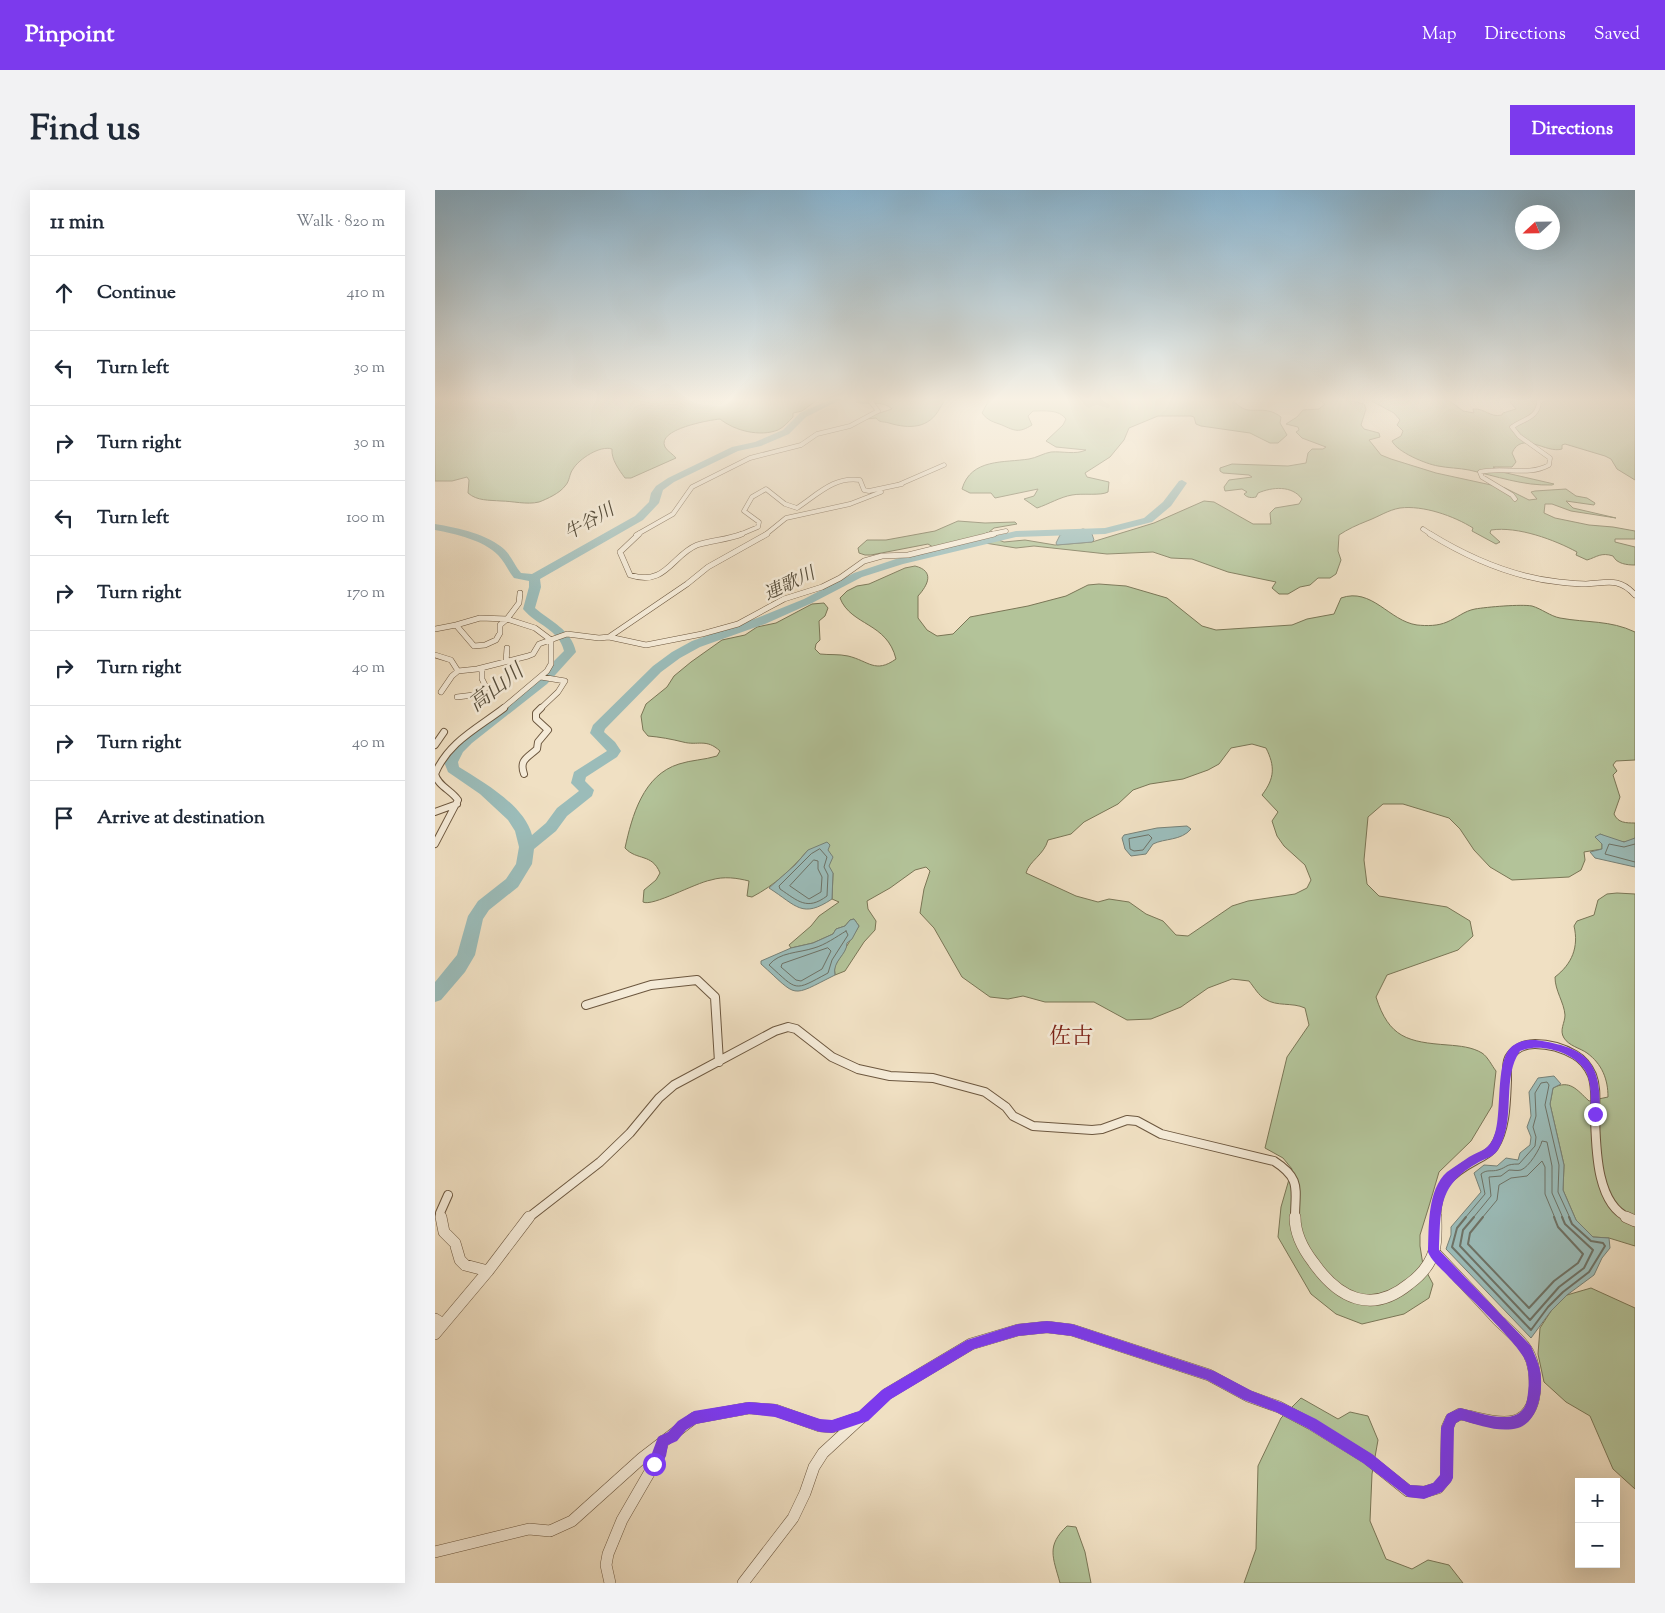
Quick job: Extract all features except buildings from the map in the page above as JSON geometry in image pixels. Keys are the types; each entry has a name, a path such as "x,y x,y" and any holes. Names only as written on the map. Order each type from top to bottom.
{"street":[{"path":"740,463 692,487 673,514 636,535 620,552 630,575 639,578 655,575 669,569 688,550 698,545 727,540 758,527 759,522 745,513 744,510 752,497 766,489 773,491 777,499 785,505 797,508 837,481 856,478 860,480 864,490 869,491 902,484"},
{"path":"1515,499 1482,477 1480,472 1494,469 1528,472 1549,465 1549,463"},
{"path":"609,637 687,584 707,567 772,531 786,518 850,504 944,465"},
{"path":"1423,529 1454,548 1508,572 1574,584 1617,583 1629,588 1635,595"},
{"path":"441,692 452,676 458,671 482,668 528,656 533,654 539,644 567,634 599,638 609,637 645,645 738,624 784,599 833,582 864,561 931,550 962,540 1006,531"},
{"path":"456,625 474,646 496,640 500,634 500,625 519,603 520,593"},
{"path":"435,629 480,618 507,619 535,628 551,640"},
{"path":"435,844 458,800 454,794 437,781 435,774 437,766 454,744 545,678 551,664 551,640"},
{"path":"506,662 507,648"},
{"path":"435,655 451,660 458,671"},
{"path":"457,697 482,694 486,687 481,679 482,668"},
{"path":"524,774 521,766 522,762 537,749 538,742 548,730 537,719 536,713 558,692 565,681 545,678"},
{"path":"435,746 444,732"},
{"path":"435,812 457,804"},
{"path":"586,1005 651,985 697,980 715,998 719,1062"},
{"path":"435,1334 439,1322 488,1271 528,1218 601,1162 674,1085 775,1031 791,1028 832,1057 858,1069 890,1076 933,1078 985,1092 1006,1108 1013,1116 1033,1126 1092,1130 1102,1129 1127,1120 1137,1121 1145,1123 1161,1134 1274,1161 1286,1167 1293,1177 1298,1190 1294,1219 1297,1234 1306,1251 1333,1286 1347,1296 1364,1301 1395,1294 1411,1284 1423,1271 1434,1252 1436,1211 1442,1188 1450,1177 1476,1159 1489,1153 1497,1141 1503,1124 1509,1060 1516,1048 1536,1044 1568,1051 1583,1061 1590,1070 1596,1088 1598,1166 1603,1185 1610,1200 1620,1214 1635,1222"},
{"path":"448,1195 440,1213 444,1232 455,1243 460,1260 465,1265 488,1271"},
{"path":"743,1583 793,1518 805,1493 814,1467 823,1452 887,1394 971,1344 1018,1330 1047,1327 1072,1330 1209,1375 1249,1396 1279,1407 1311,1424 1368,1459 1408,1491 1424,1492 1437,1488 1446,1478 1447,1428 1451,1419 1460,1414 1488,1421 1517,1422 1527,1414 1535,1393 1535,1379 1532,1362 1527,1350 1434,1252"},
{"path":"435,1552 511,1533 529,1530 550,1532 572,1521 663,1441 673,1436 682,1426 694,1418 749,1408 775,1410 820,1426 832,1427 863,1416"},
{"path":"610,1583 606,1565 608,1554 622,1520 659,1456 663,1441"}],"green space":[{"path":"435,463 578,463 572,471 567,484 560,491 539,502 479,499 468,493 469,480 467,477 452,481 435,481"},
{"path":"616,463 665,463 631,478 625,478"},
{"path":"1101,463 1085,473 1087,477 1109,482 1108,492 1101,494 1076,494 1037,508 1024,499 1034,496 1038,489 995,498 991,493 970,493 962,489 966,479 973,472 989,464"},
{"path":"1306,463 1404,463 1436,473 1505,488 1529,500 1537,499 1531,492 1566,489 1576,496 1587,498 1595,503 1594,505 1566,501 1573,508 1616,518 1571,511 1552,504 1545,504 1544,513 1555,518 1589,525 1635,531 1635,539 1615,539 1615,542 1635,547 1635,565 1623,564 1613,556 1605,555 1599,555 1587,560 1576,555 1577,552 1558,543 1536,535 1513,530 1491,530 1490,533 1500,542 1496,544 1472,531 1473,528 1457,519 1438,512 1418,508 1400,508 1387,512 1339,535 1338,551 1341,560 1336,574 1330,578 1318,578 1310,585 1300,587 1288,594 1279,594 1272,588 1276,582 1228,572 1192,559 1171,558 1153,552 1107,554 1034,546 1016,548 985,543 943,553 928,544 865,555 859,553 858,548 867,540 886,540 935,531 958,521 985,523 1015,522 1017,524 994,528 989,532 991,537 1004,542 1025,540 1055,545 1092,542 1154,523 1204,501 1214,502 1253,524 1271,524 1270,513 1275,508 1299,504 1302,499 1298,494 1281,488 1263,491 1253,498 1245,495 1247,492 1242,489 1225,491 1224,487 1229,480 1252,477 1249,475 1223,473 1220,471 1220,468 1232,464 1288,466"},
{"path":"1427,463 1515,463 1512,467 1493,467 1502,472 1554,484 1541,485 1520,482 1469,470"},
{"path":"1613,463 1635,463 1635,480 1617,469"},
{"path":"915,566 925,571 927,575 927,583 918,596 918,618 927,630 937,636 953,634 970,617 1028,606 1066,596 1088,585 1099,584 1126,586 1167,598 1202,626 1216,630 1292,625 1307,619 1334,614 1341,598 1352,596 1362,597 1371,601 1398,618 1417,625 1444,623 1475,609 1527,605 1560,618 1617,625 1635,632 1635,760 1616,761 1613,765 1617,771 1613,775 1620,797 1614,814 1620,821 1635,823 1635,838 1622,842 1600,834 1599,841 1602,844 1602,849 1584,852 1585,860 1581,870 1569,877 1512,880 1490,867 1449,818 1403,804 1383,804 1368,817 1364,860 1367,884 1379,896 1447,907 1470,921 1473,936 1458,950 1387,975 1376,997 1381,1011 1394,1029 1402,1035 1422,1042 1474,1049 1488,1059 1496,1071 1492,1106 1471,1141 1439,1172 1420,1235 1423,1265 1433,1284 1429,1298 1404,1314 1362,1324 1336,1314 1311,1294 1278,1237 1281,1207 1292,1169 1283,1158 1265,1148 1287,1057 1309,1025 1305,1008 1270,1001 1263,998 1249,981 1232,979 1208,988 1181,1007 1151,1019 1127,1020 1094,1002 1045,1002 1023,996 1008,999 990,997 962,977 934,928 920,913 924,889 930,871 926,867 915,870 890,888 867,901 868,909 876,921 875,930 864,942 845,971 835,975 834,967 859,926 854,919 850,920 845,926 836,929 833,934 813,943 791,948 789,945 811,926 819,916 839,902 832,899 833,873 808,850 783,876 752,897 747,896 749,881 726,878 704,882 655,901 643,902 644,890 656,880 660,873 653,862 634,855 625,848 631,823 641,798 656,777 667,769 679,764 717,756 720,751 706,743 688,743 648,736 643,730 641,716 646,704 667,687 674,676 722,640 745,635 757,627 776,623 812,604 824,603 828,608 825,616 819,621 820,640 816,644 815,649 820,654 848,656 877,666 889,663 896,659 885,638 852,614 840,598 847,591 857,586 869,584 905,568","holes":["1252,744 1266,748 1271,761 1272,772 1269,783 1262,795 1278,812 1272,821 1277,836 1284,846 1305,865 1311,880 1307,888 1295,894 1248,901 1232,906 1188,936 1176,935 1163,921 1146,914 1129,902 1109,899 1098,902 1076,896 1026,873 1048,840 1071,834 1084,822 1118,804 1133,790 1150,784 1183,779 1208,770 1219,764 1231,748"]},
{"path":"1607,894 1635,894 1635,1246 1609,1238 1593,1237 1576,1220 1563,1190 1564,1165 1550,1104 1553,1088 1564,1085 1573,1087 1589,1101 1608,1097 1607,1084 1597,1062 1564,1038 1562,1029 1565,1015 1556,987 1555,977 1566,967 1573,954 1576,941 1574,926 1577,921 1594,915 1598,900"},
{"path":"1591,1288 1635,1308 1635,1489 1613,1469 1590,1416 1566,1402 1544,1382 1538,1354 1540,1328 1551,1311 1567,1295"},
{"path":"1301,1398 1338,1419 1350,1412 1368,1416 1378,1440 1372,1474 1370,1521 1386,1559 1412,1569 1428,1560 1449,1565 1463,1583 1244,1583 1256,1549 1258,1466 1281,1418"},
{"path":"1067,1526 1076,1527 1085,1552 1091,1583 1060,1583 1053,1552 1056,1540"}],"water":[{"path":"1083,529 1091,531 1094,540 1092,542 1057,545 1056,543 1060,535"},
{"path":"1187,826 1191,829 1183,836 1153,844 1146,854 1131,856 1125,849 1122,838 1124,835 1157,828"},
{"path":"1600,834 1624,842 1635,838 1635,867 1595,858 1590,852 1602,849 1602,844 1595,837"},
{"path":"827,842 830,845 828,850 833,857 829,866 833,873 832,899 813,908 800,908 769,888 795,865 808,850"},
{"path":"854,919 859,926 837,962 835,975 809,988 795,991 789,988 761,964 761,961 791,948 813,943 833,934 836,929 845,926 850,920"},
{"path":"1554,1076 1561,1084 1553,1088 1550,1104 1564,1165 1563,1190 1576,1220 1593,1237 1609,1238 1610,1248 1602,1258 1594,1275 1567,1295 1551,1311 1531,1338 1446,1249 1451,1235 1451,1227 1481,1192 1474,1173 1484,1165 1497,1166 1506,1158 1518,1160 1520,1153 1530,1145 1531,1137 1527,1127 1531,1116 1529,1092 1538,1078"}],"waterway":[{"name":"牛谷川","path":"534,578 639,518 654,503 659,488 706,463"},
{"name":"連歌川","path":"528,846 551,827 562,812 587,793 587,790 578,783 579,775 614,751 597,733 598,728 657,669 676,655 696,644 761,621 808,601 858,575 900,561 1016,534 1105,531 1148,520 1167,504 1182,483"},
{"name":"高山川","path":"435,527 461,533 489,544 502,553 518,576 534,578"},
{"name":"高山川","path":"435,995 463,961 468,949 473,924 479,911 512,883 524,864 527,847 523,831 514,816 485,790 453,769 451,762 457,750 467,740 542,681 570,652 568,644 560,632 529,609 535,587 534,578"}],"district":[{"name":"佐古","path":"1071,1038"}],"route":[{"path":"654,1464 659,1456 663,1441 673,1436 682,1426 694,1418 749,1408 775,1410 820,1426 832,1427 863,1416 887,1394 971,1344 1018,1330 1047,1327 1072,1330 1209,1375 1249,1396 1279,1407 1342,1442 1368,1459 1408,1491 1424,1492 1437,1488 1446,1478 1448,1458 1447,1428 1451,1419 1460,1414 1488,1421 1517,1422 1527,1414 1535,1393 1532,1362 1527,1350 1434,1252 1436,1211 1442,1188 1450,1177 1476,1159 1489,1153 1497,1141 1503,1124 1509,1060 1516,1048 1536,1044 1553,1046 1568,1051 1583,1061 1590,1070 1596,1088 1595,1114"}]}
